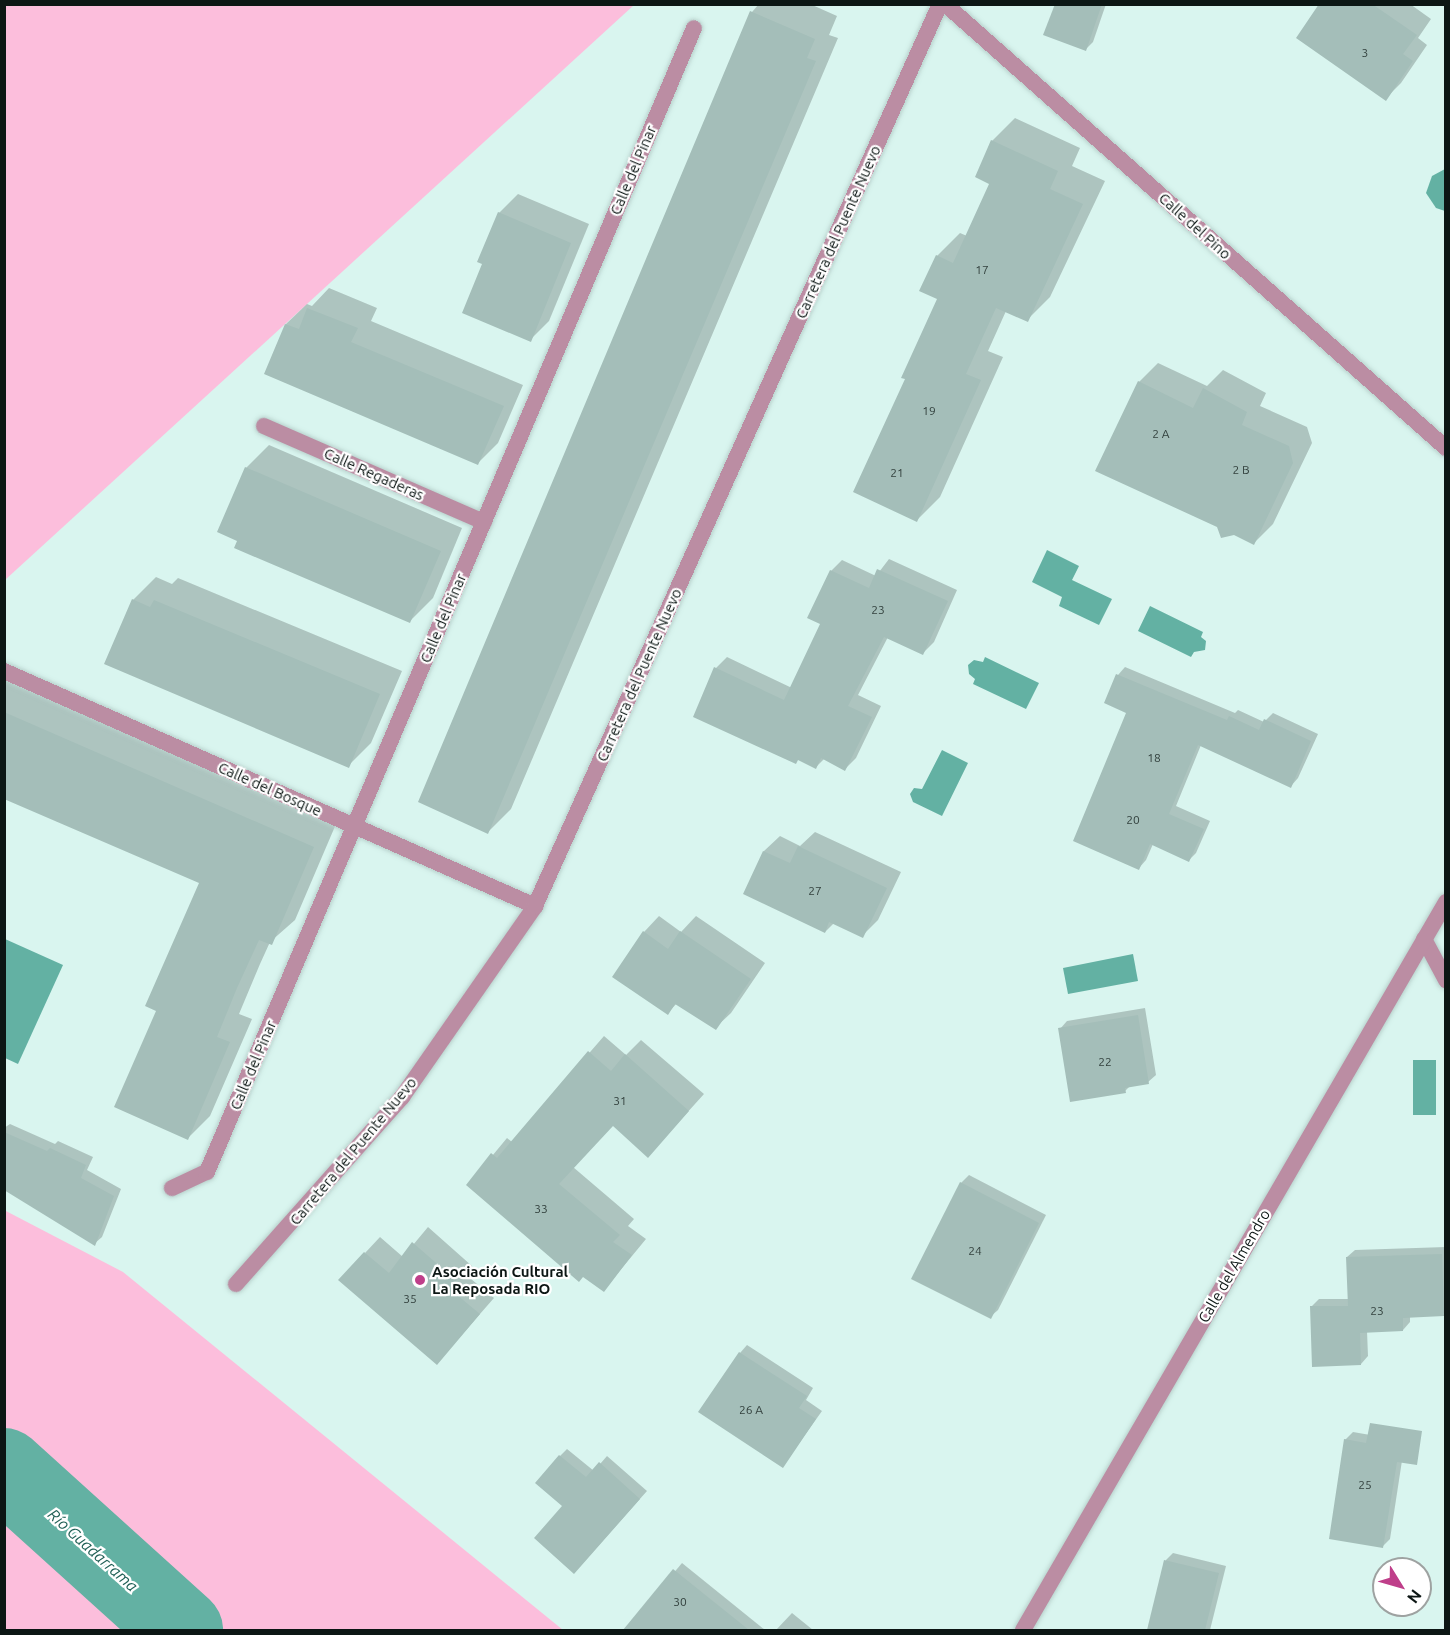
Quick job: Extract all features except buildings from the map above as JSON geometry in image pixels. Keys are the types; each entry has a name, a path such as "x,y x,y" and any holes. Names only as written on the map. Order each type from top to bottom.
{"street":[{"name":"Carretera del Puente Nuevo","path":"236,1284 402,1097 535,906 940,4"},
{"name":"Calle del Pino","path":"945,4 1446,448"},
{"name":"Calle del Pinar","path":"172,1188 207,1172 694,28"},
{"name":"Calle Regaderas","path":"264,426 484,522"},
{"name":"Calle del Bosque","path":"4,671 535,906"},
{"name":"Calle del Almendro","path":"1023,1630 1446,902"},
{"path":"1424,939 1446,980"}],"shaded area":[{"path":"5,4 634,4 634,5 5,580"},
{"path":"1445,169 1446,211 1436,208 1426,193 1432,176"},
{"path":"1047,550 1079,566 1072,580 1112,599 1099,625 1059,606 1062,597 1032,582"},
{"path":"1150,606 1203,632 1201,637 1206,641 1205,650 1194,652 1191,657 1138,631"},
{"path":"985,657 1039,683 1026,709 973,684 975,679 969,674 968,665 974,660 983,662"},
{"path":"942,750 968,763 942,816 913,802 910,794 914,788 922,789"},
{"path":"5,939 63,965 18,1064 5,1058"},
{"path":"1133,954 1138,981 1068,994 1063,968"},
{"path":"1413,1060 1436,1060 1436,1115 1413,1115"},
{"path":"4,1210 123,1272 563,1630 5,1630"}],"waterway":[{"name":"Río Guadarrama","path":"4,1469 182,1630"}],"place":[{"name":"Asociación Cultural La Reposada RIO","path":"420,1280"}]}
